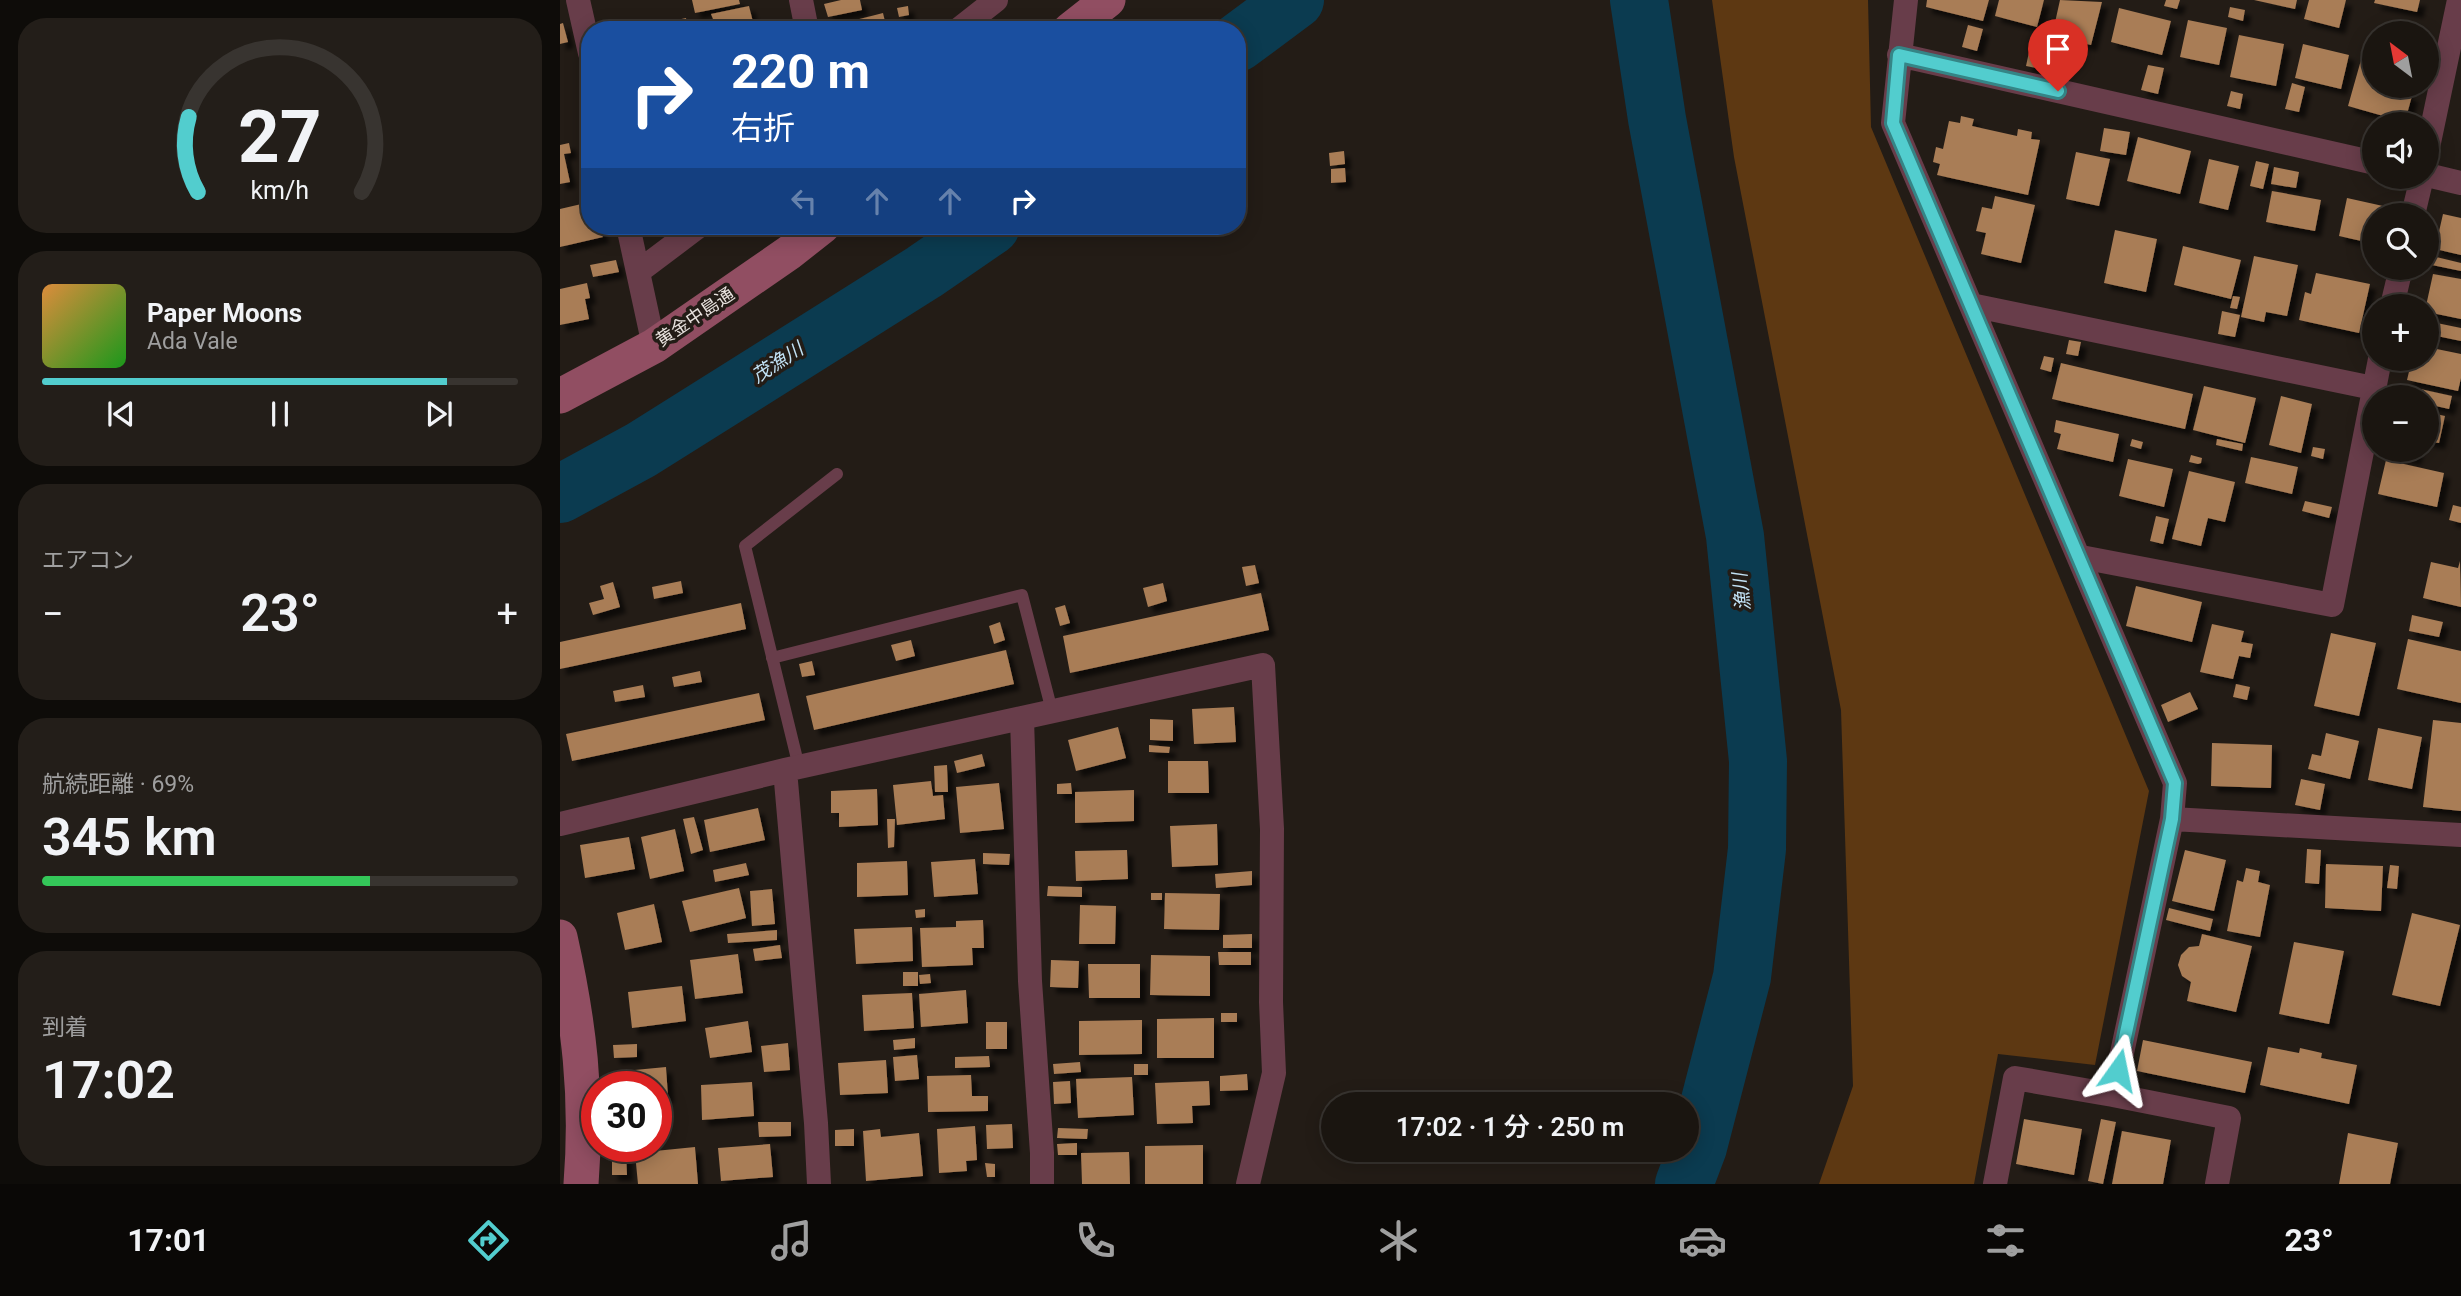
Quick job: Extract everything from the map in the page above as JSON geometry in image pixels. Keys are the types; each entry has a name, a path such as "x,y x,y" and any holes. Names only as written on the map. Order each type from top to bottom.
{"street":[{"path":"578,0 583,21"},
{"path":"801,0 805,21"},
{"path":"969,21 996,0"},
{"path":"1081,21 1108,0"},
{"path":"1906,0 1893,123 2081,557 2175,783 2172,819 2113,1095"},
{"path":"2435,112 2459,0"},
{"path":"1899,55 2362,160"},
{"path":"2439,178 2461,183"},
{"path":"630,235 654,346"},
{"path":"638,271 687,235"},
{"name":"黄金中島通","path":"560,396 654,346 812,235"},
{"path":"1971,304 2362,386"},
{"path":"2081,557 2332,606 2362,446"},
{"path":"560,824 792,768 1263,665 1272,829 1271,1002 1274,1073 1248,1184"},
{"path":"1022,718 1030,981 1042,1184"},
{"path":"792,768 819,1184"},
{"path":"2172,819 2461,835"},
{"path":"560,937 574,1000 574,1043 585,1132 581,1184"},
{"path":"1995,1184 2015,1078 2229,1118 2217,1184"}],"lane":[{"path":"792,768 772,658 745,546 837,474"},
{"path":"772,658 1022,595 1052,711"}],"shaded area":[{"path":"1712,0 1868,0 1871,127 2149,791 2095,1065 1998,1054 1974,1184 1819,1184 1853,1086 1841,710 1734,157"}],"building":[{"path":"692,0 739,0 740,4 695,13"},
{"path":"860,0 862,10 828,17 824,4"},
{"path":"1927,0 1989,0 1983,21 1926,7"},
{"path":"1999,0 2044,0 2037,27 1995,16"},
{"path":"2060,0 2102,2 2091,45 2052,36"},
{"path":"2166,0 2180,0 2177,9 2164,6"},
{"path":"2254,0 2297,0 2295,9"},
{"path":"2309,0 2346,0 2339,28 2304,19"},
{"path":"2375,0 2420,0 2417,12 2374,3"},
{"path":"749,6 753,21 704,21 713,19 711,14"},
{"path":"908,6 909,15 899,17 897,8"},
{"path":"2230,7 2245,10 2243,21 2228,17"},
{"path":"2119,8 2171,21 2162,55 2111,42"},
{"path":"883,13 885,21 852,21"},
{"path":"2188,20 2227,28 2219,65 2180,57"},
{"path":"563,23 568,42 560,44 560,24"},
{"path":"1968,25 1983,29 1977,51 1962,47"},
{"path":"2239,35 2284,44 2276,86 2230,77"},
{"path":"2032,38 2049,42 2042,69 2026,66"},
{"path":"2303,44 2349,55 2341,89 2295,78"},
{"path":"2361,60 2362,98 2411,98 2408,112 2369,112 2348,106"},
{"path":"2148,65 2164,68 2158,94 2141,90"},
{"path":"2292,83 2305,87 2299,112 2285,109"},
{"path":"2231,91 2243,94 2240,109 2227,106"},
{"path":"1961,116 1974,119 1972,126 2017,136 2018,129 2032,132 2031,139 2040,140 2028,195 1937,175 1940,164 1933,162 1936,147 1943,149 1949,121 1960,123"},
{"path":"2104,128 2130,132 2126,155 2100,151"},
{"path":"2138,137 2191,151 2180,194 2127,181"},
{"path":"569,143 571,153 564,154 570,182 560,184 560,145"},
{"path":"1344,151 1345,164 1330,166 1329,153"},
{"path":"2076,152 2110,159 2099,206 2066,199"},
{"path":"2209,159 2239,166 2228,210 2199,203"},
{"path":"2256,161 2269,164 2263,189 2250,186"},
{"path":"2274,167 2299,172 2296,188 2271,184"},
{"path":"1345,168 1346,182 1331,183 1331,169"},
{"path":"2272,191 2321,200 2315,231 2266,222"},
{"path":"1995,196 2035,205 2021,263 1981,254 1986,233 1976,231 1982,207 1992,209"},
{"path":"2347,198 2370,203 2362,203 2362,241 2339,236"},
{"path":"581,204 581,235 603,237 560,247 560,209"},
{"path":"2443,214 2461,218 2461,255 2439,250"},
{"path":"2115,230 2157,239 2146,292 2104,283"},
{"path":"2183,246 2241,260 2231,299 2174,285"},
{"path":"2254,256 2298,265 2287,316 2266,312 2264,322 2241,317"},
{"path":"2439,258 2461,263 2461,271 2439,266"},
{"path":"616,260 619,272 593,277 590,265"},
{"path":"2316,273 2370,284 2368,294 2362,294 2359,333 2299,320 2305,292 2311,294"},
{"path":"2439,275 2461,279 2461,319 2439,314 2439,294 2429,294 2432,280 2439,280"},
{"path":"587,283 590,298 585,299 589,319 560,325 560,289"},
{"path":"2233,296 2240,297 2237,309 2230,308"},
{"path":"2222,311 2240,315 2235,337 2218,334"},
{"path":"2439,323 2461,328 2461,341 2439,336"},
{"path":"2069,340 2081,342 2078,356 2066,354"},
{"path":"2439,349 2461,354 2458,391 2407,380 2409,371 2439,371"},
{"path":"2044,356 2054,358 2051,372 2040,369"},
{"path":"2061,363 2193,394 2185,429 2052,399"},
{"path":"2204,386 2256,398 2245,443 2193,430"},
{"path":"2439,393 2452,396 2449,409 2439,407"},
{"path":"2281,396 2312,404 2301,453 2269,445"},
{"path":"2439,415 2445,416 2439,443"},
{"path":"2056,420 2119,434 2113,462 2057,449 2061,434 2054,432"},
{"path":"2132,439 2143,442 2141,449 2130,446"},
{"path":"2217,439 2243,444 2242,451 2216,445"},
{"path":"2313,447 2325,449 2323,459 2311,456"},
{"path":"2191,455 2202,458 2201,463 2189,462"},
{"path":"2251,457 2298,467 2292,494 2245,483"},
{"path":"2128,459 2173,469 2164,507 2119,496"},
{"path":"2386,462 2444,473 2437,507 2378,494"},
{"path":"2189,471 2235,482 2225,522 2208,518 2201,546 2172,539"},
{"path":"2305,501 2332,507 2329,518 2302,511"},
{"path":"2453,505 2461,507 2461,523 2449,520"},
{"path":"2156,516 2169,519 2163,544 2150,541"},
{"path":"2460,561 2461,607 2423,598 2431,562 2458,568"},
{"path":"1255,565 1259,583 1246,586 1242,567"},
{"path":"681,581 683,593 654,599 652,587"},
{"path":"613,582 620,607 593,615 589,603 604,599 600,586"},
{"path":"1163,583 1167,601 1148,607 1143,588"},
{"path":"2136,586 2202,602 2192,642 2126,626"},
{"path":"1261,593 1269,630 1070,673 1063,636"},
{"path":"741,603 746,629 560,669 560,642"},
{"path":"1065,605 1070,623 1060,626 1055,608"},
{"path":"2412,615 2443,622 2439,637 2409,631"},
{"path":"1000,622 1005,640 994,644 989,626"},
{"path":"2212,624 2244,631 2241,642 2253,644 2250,658 2239,656 2233,679 2200,672"},
{"path":"2331,633 2376,643 2359,716 2314,706"},
{"path":"2408,639 2461,651 2461,703 2397,689"},
{"path":"911,640 915,656 896,661 891,645"},
{"path":"1006,650 1014,684 814,730 806,696"},
{"path":"812,661 815,675 802,677 799,664"},
{"path":"700,671 702,682 674,687 672,677"},
{"path":"2236,684 2250,687 2247,700 2233,697"},
{"path":"643,685 645,697 615,702 613,691"},
{"path":"2190,692 2198,709 2168,722 2161,705"},
{"path":"759,693 765,720 572,761 566,734"},
{"path":"1234,707 1236,742 1194,744 1192,709"},
{"path":"1150,719 1173,720 1173,741 1150,740"},
{"path":"2433,720 2461,723 2461,811 2423,807"},
{"path":"1118,727 1126,758 1076,771 1068,740"},
{"path":"2378,728 2422,737 2412,789 2368,780"},
{"path":"2326,733 2359,741 2350,779 2308,769 2312,754 2321,756"},
{"path":"2212,743 2272,745 2271,788 2211,786"},
{"path":"1149,745 1170,747 1169,753 1149,752"},
{"path":"982,754 985,766 957,773 954,761"},
{"path":"1168,761 1208,761 1209,793 1168,793"},
{"path":"947,765 948,792 935,792 934,766"},
{"path":"2301,779 2325,784 2320,810 2295,805"},
{"path":"931,781 933,796 943,795 945,819 897,825 893,785"},
{"path":"999,783 1004,829 960,833 956,787"},
{"path":"1071,783 1072,794 1057,794 1057,784"},
{"path":"877,789 878,825 839,827 839,813 831,813 831,791"},
{"path":"1134,790 1134,821 1075,823 1075,792"},
{"path":"758,808 765,840 710,852 704,820"},
{"path":"694,817 703,850 691,854 683,819"},
{"path":"887,819 895,819 894,847 888,848"},
{"path":"1217,824 1218,865 1172,867 1170,826"},
{"path":"675,829 684,871 650,879 641,837"},
{"path":"629,837 635,869 585,878 580,845"},
{"path":"2307,849 2321,850 2319,884 2305,883"},
{"path":"1127,850 1128,879 1076,881 1075,851"},
{"path":"2185,850 2226,860 2214,911 2172,901"},
{"path":"983,853 1010,854 1009,865 983,864"},
{"path":"975,859 978,894 934,897 931,862"},
{"path":"907,861 908,895 857,897 857,863"},
{"path":"746,863 749,875 715,882 713,870"},
{"path":"2326,864 2383,866 2381,911 2325,908"},
{"path":"2390,865 2399,866 2397,889 2387,888"},
{"path":"2246,868 2260,871 2258,882 2270,885 2260,937 2227,931 2237,880 2243,882"},
{"path":"1252,871 1252,885 1216,888 1215,874"},
{"path":"1048,886 1082,887 1082,897 1047,896"},
{"path":"739,888 746,918 690,932 682,901"},
{"path":"772,889 775,924 752,926 750,891"},
{"path":"1151,893 1162,893 1162,900 1151,900"},
{"path":"1165,893 1220,894 1219,930 1164,929"},
{"path":"654,904 662,942 625,950 617,913"},
{"path":"1080,905 1116,906 1115,944 1079,944"},
{"path":"2169,908 2213,919 2210,931 2166,920"},
{"path":"925,909 925,917 916,918 915,910"},
{"path":"2412,913 2460,925 2440,1006 2392,995"},
{"path":"983,920 984,948 972,948 973,965 922,967 920,928 956,927 956,921"},
{"path":"912,927 913,961 856,964 854,929"},
{"path":"777,930 777,940 728,943 727,934"},
{"path":"1252,934 1252,948 1223,948 1223,935"},
{"path":"2202,934 2252,946 2236,1012 2187,1001 2191,982 2182,976 2178,965 2181,955 2189,947 2199,946"},
{"path":"2294,942 2344,951 2329,1024 2279,1014"},
{"path":"780,945 782,958 755,961 753,949"},
{"path":"1218,952 1251,952 1251,965 1219,965"},
{"path":"738,954 743,993 695,999 690,960"},
{"path":"1151,955 1210,956 1210,996 1150,995"},
{"path":"1051,960 1079,961 1078,988 1050,987"},
{"path":"1088,964 1140,964 1140,998 1089,998"},
{"path":"903,972 918,972 918,986 903,986"},
{"path":"930,974 931,983 920,984 919,975"},
{"path":"682,986 686,1021 632,1028 628,992"},
{"path":"966,990 968,1023 921,1027 919,994"},
{"path":"912,993 914,1028 864,1031 862,995"},
{"path":"1221,1013 1237,1013 1237,1022 1221,1022"},
{"path":"1214,1018 1214,1058 1157,1058 1157,1019"},
{"path":"1142,1020 1142,1054 1079,1055 1079,1021"},
{"path":"748,1021 752,1052 710,1058 705,1028"},
{"path":"986,1022 1007,1022 1007,1049 986,1049"},
{"path":"915,1038 915,1048 894,1050 893,1040"},
{"path":"2143,1040 2252,1062 2245,1093 2137,1071"},
{"path":"788,1043 790,1070 764,1072 761,1046"},
{"path":"637,1044 637,1057 614,1058 613,1045"},
{"path":"2268,1047 2299,1053 2300,1048 2322,1053 2321,1058 2357,1065 2349,1104 2260,1085"},
{"path":"917,1055 919,1079 895,1081 893,1057"},
{"path":"989,1056 990,1067 955,1068 955,1057"},
{"path":"886,1060 888,1093 840,1095 838,1063"},
{"path":"1080,1062 1081,1072 1054,1074 1053,1064"},
{"path":"1134,1064 1148,1064 1148,1075 1134,1075"},
{"path":"666,1067 666,1071 624,1071"},
{"path":"1247,1074 1248,1090 1220,1091 1220,1076"},
{"path":"971,1075 972,1096 988,1096 988,1111 928,1112 927,1076"},
{"path":"1132,1077 1134,1115 1078,1118 1076,1079"},
{"path":"1070,1081 1071,1103 1054,1104 1053,1082"},
{"path":"1209,1081 1210,1105 1192,1106 1193,1123 1157,1124 1155,1083"},
{"path":"752,1082 754,1116 702,1120 701,1085"},
{"path":"2024,1119 2082,1129 2074,1175 2016,1164"},
{"path":"2101,1119 2116,1122 2103,1184 2088,1181"},
{"path":"758,1122 791,1122 791,1136 759,1137"},
{"path":"1012,1124 1013,1148 987,1149 986,1125"},
{"path":"975,1126 977,1160 966,1161 967,1171 939,1173 937,1129"},
{"path":"1058,1128 1088,1129 1087,1139 1057,1138"},
{"path":"854,1129 854,1146 835,1146 835,1130"},
{"path":"880,1129 881,1137 919,1133 923,1176 866,1181 863,1131"},
{"path":"2122,1131 2171,1140 2163,1184 2112,1184"},
{"path":"2348,1133 2398,1143 2390,1184 2339,1184"},
{"path":"1077,1143 1077,1155 1058,1155 1057,1144"},
{"path":"770,1144 773,1177 721,1181 718,1148"},
{"path":"1203,1145 1203,1184 1145,1184 1145,1146"},
{"path":"695,1147 698,1184 638,1184 636,1162 672,1162 672,1149"},
{"path":"1129,1152 1130,1184 1082,1184 1081,1153"},
{"path":"612,1162 626,1162 627,1175 612,1175"},
{"path":"985,1163 995,1164 995,1177 987,1177"}],"waterway":[{"name":"茂漁川","path":"1246,36 1295,0"},
{"name":"漁川","path":"1639,0 1657,119 1735,536 1758,761 1757,849 1742,977 1698,1147 1684,1184"},
{"name":"茂漁川","path":"560,494 641,450 924,272 978,235"}],"route":[{"path":"2058,91 1899,55 1893,123 2081,557 2175,783 2172,819 2118,1070"}]}
